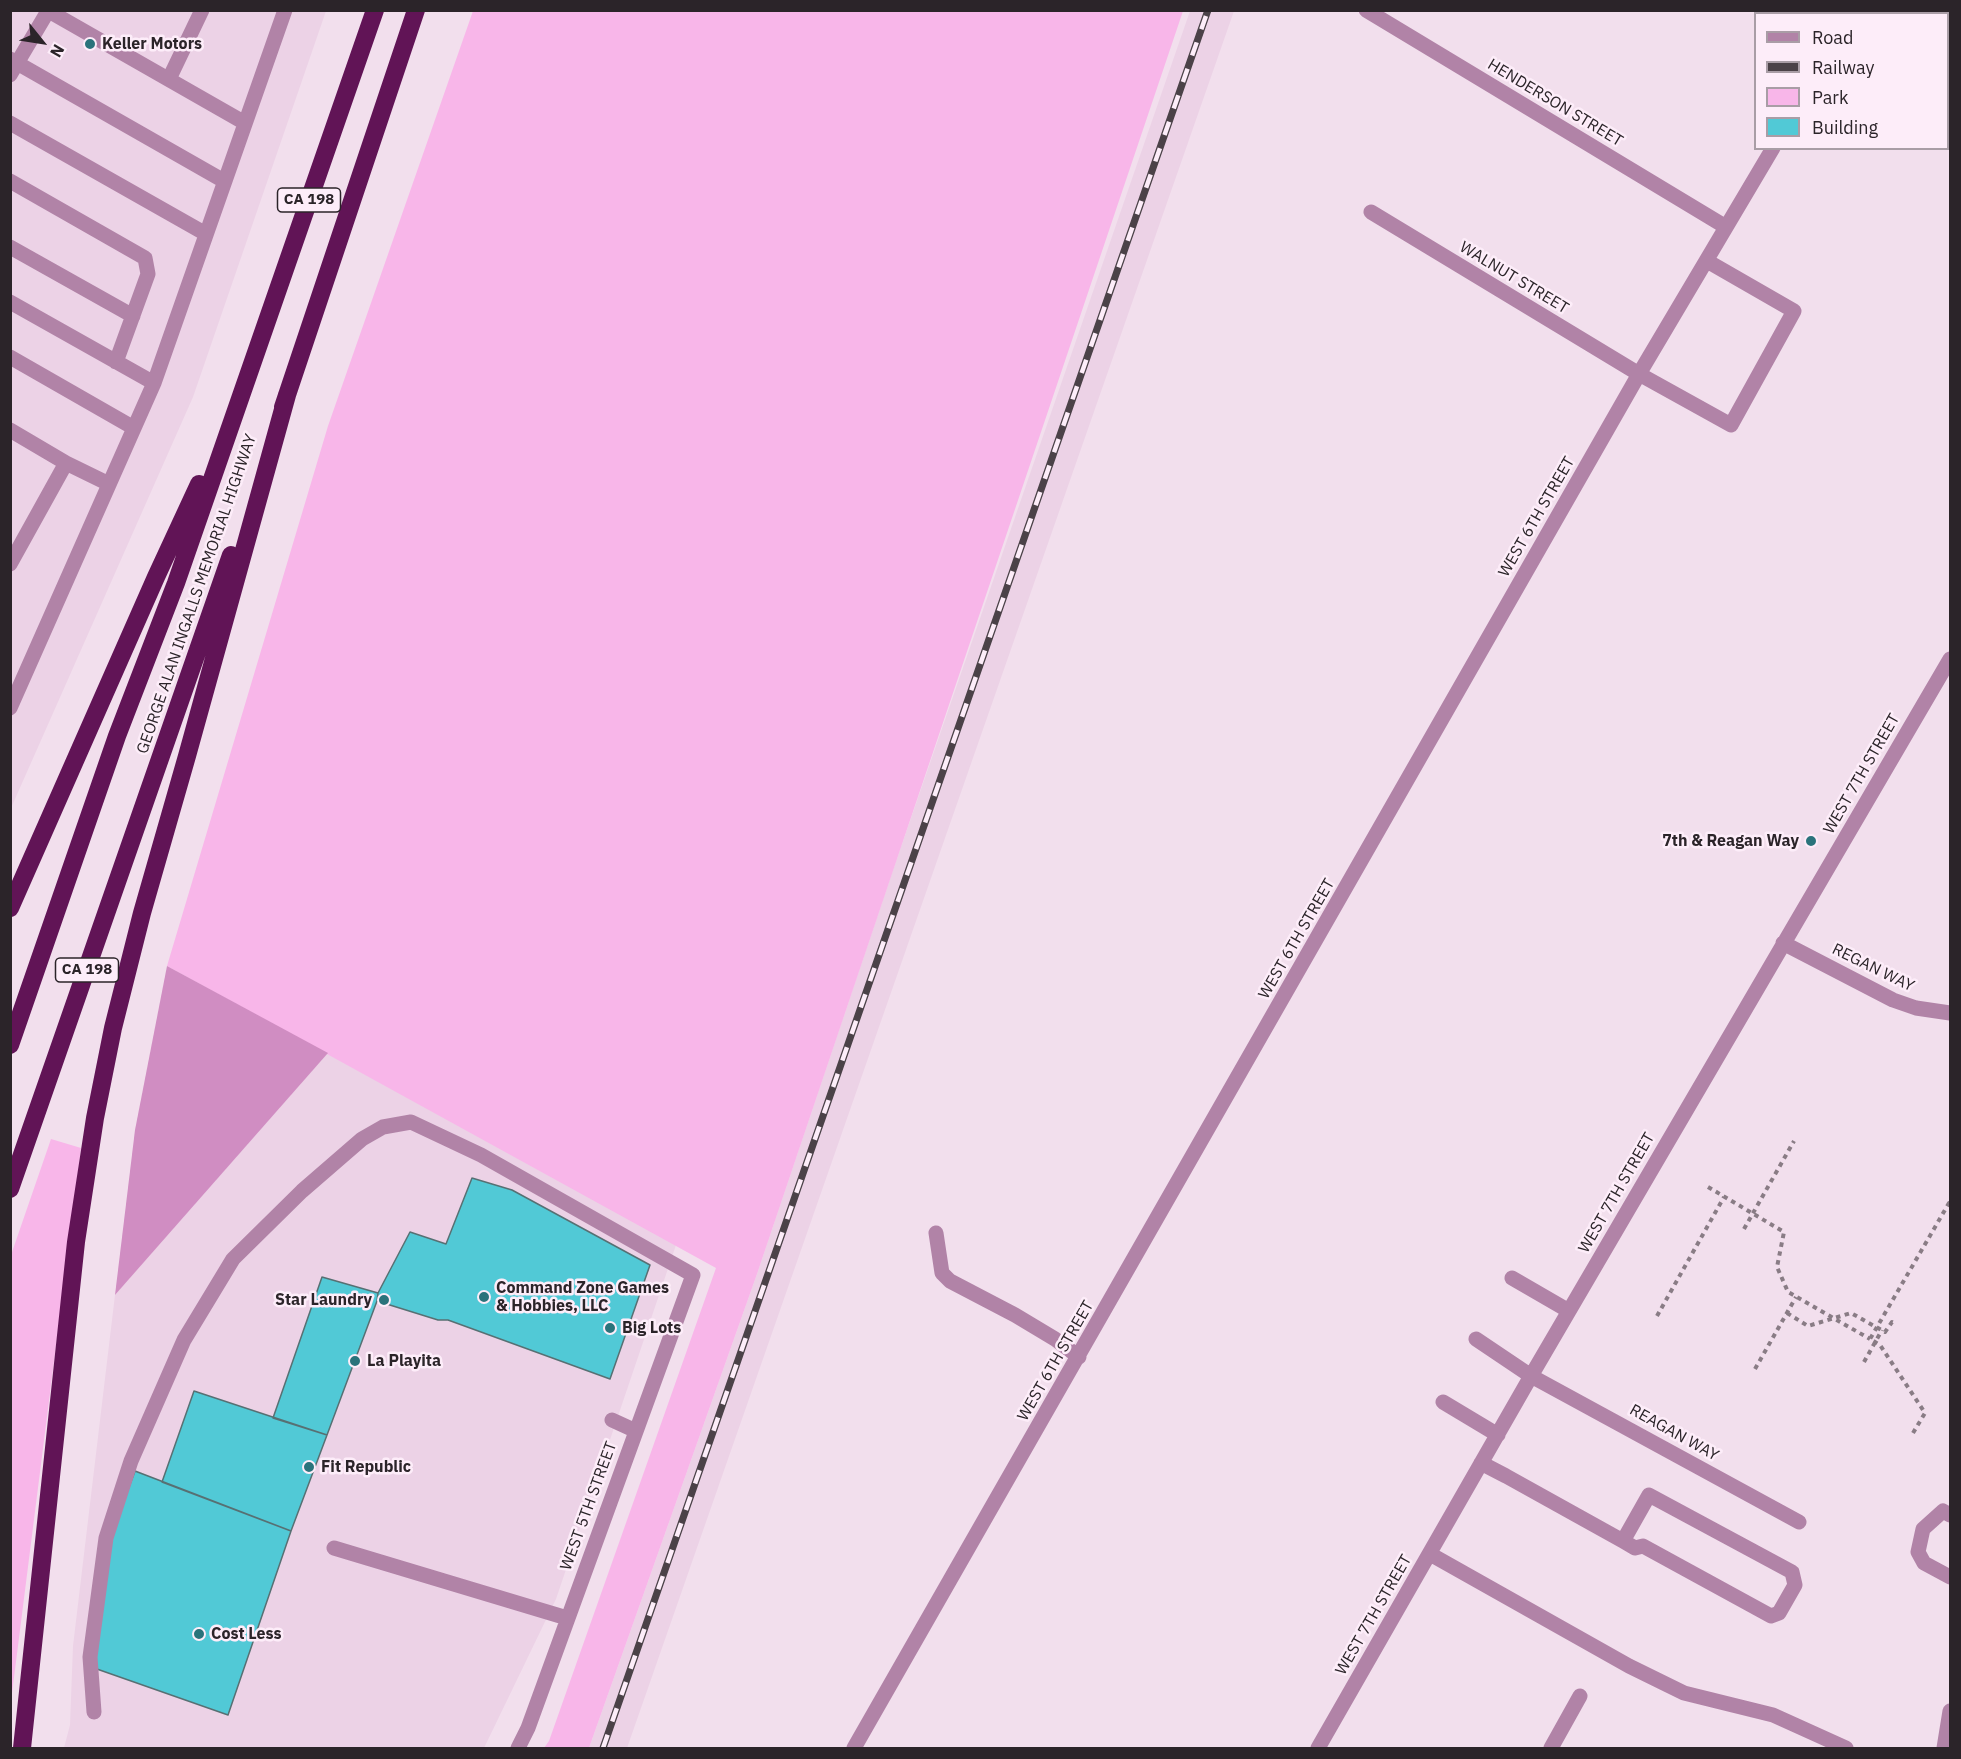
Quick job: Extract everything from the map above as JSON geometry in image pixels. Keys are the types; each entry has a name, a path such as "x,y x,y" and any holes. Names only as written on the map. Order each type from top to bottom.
{"highway":[{"name":"GEORGE ALAN INGALLS MEMORIAL HIGHWAY","path":"10,1045 117,736 176,583 375,10"},
{"name":"GEORGE ALAN INGALLS MEMORIAL HIGHWAY","path":"10,1190 286,395 416,10"},
{"path":"10,908 243,390"},
{"path":"22,1749 76,1242 108,1051 142,913 194,734 286,395"}],"street":[{"path":"169,79 202,10"},
{"path":"10,708 154,383 285,10"},
{"name":"HENDERSON STREET","path":"1366,10 1726,227"},
{"path":"224,181 13,66 47,11 245,123"},
{"path":"10,123 206,234"},
{"name":"WEST 6TH STREET","path":"854,1749 1639,374 1772,150"},
{"path":"10,181 145,258 148,274 116,362"},
{"name":"WALNUT STREET","path":"1371,212 1639,374 1731,424 1794,310 1707,261"},
{"path":"10,247 133,316"},
{"path":"10,302 154,383"},
{"path":"10,357 134,428"},
{"path":"10,430 66,463 109,484"},
{"path":"10,564 66,463"},
{"name":"WEST 7TH STREET","path":"1318,1749 1531,1376 1950,659"},
{"path":"10,667 25,674"},
{"name":"REGAN WAY","path":"1783,943 1893,1000 1916,1008 1950,1013"},
{"name":"WEST 5TH STREET","path":"94,1712 90,1657 106,1538 131,1461 184,1340 233,1259 302,1191 362,1139 383,1127 411,1122 481,1155 693,1275 528,1728 518,1749"},
{"path":"936,1233 942,1273 951,1281 1015,1315 1055,1339 1079,1357"},
{"path":"1512,1278 1569,1311"},
{"name":"REAGAN WAY","path":"1476,1339 1531,1376 1799,1522"},
{"path":"1443,1402 1498,1435"},
{"path":"612,1420 636,1431"},
{"path":"1481,1463 1635,1548 1643,1545 1771,1616 1779,1613 1795,1585 1792,1572 1649,1495 1623,1541"},
{"path":"1950,1515 1943,1511 1923,1529 1917,1552 1924,1563 1950,1576"},
{"path":"334,1548 567,1618"},
{"path":"1430,1554 1629,1666 1684,1693 1773,1715 1846,1749"},
{"path":"1551,1749 1580,1696"},
{"path":"1944,1749 1950,1712"}],"path":[{"path":"1744,1229 1794,1142"},
{"path":"1708,1187 1784,1233 1777,1267 1788,1293 1880,1345 1925,1413 1913,1433"},
{"path":"1658,1316 1724,1197"},
{"path":"1870,1339 1948,1203 1950,1204"},
{"path":"1755,1369 1796,1297"},
{"path":"1787,1313 1808,1326 1851,1313 1885,1332 1892,1322 1896,1324"},
{"path":"1864,1362 1882,1330"}],"shaded area":[{"path":"11,11 326,11 193,397 11,808"},
{"path":"1190,11 1234,11 627,1748 589,1748 757,1274 892,873"},
{"path":"167,966 328,1053 115,1295 135,1130"},
{"path":"328,1053 676,1245 556,1599 484,1748 64,1748 70,1725 73,1646 115,1295"}],"green space":[{"path":"473,11 1183,11 757,1274 589,1748 544,1748 549,1741 716,1268 167,966 328,426"},
{"path":"51,1139 81,1148 11,1701 11,1255"}],"building":[{"path":"472,1178 512,1190 650,1265 610,1379 448,1320 438,1320 377,1301 378,1293 410,1232 446,1244"},
{"path":"322,1277 378,1293 327,1435 273,1418"},
{"path":"194,1391 327,1435 291,1531 162,1482"},
{"path":"135,1471 291,1531 228,1715 94,1668 108,1543"}],"railway":[{"path":"603,1748 1208,10"}],"place":[{"name":"Keller Motors","path":"90,44"},
{"name":"7th & Reagan Way","path":"1811,841"},
{"name":"Command Zone Games & Hobbies, LLC","path":"484,1297"},
{"name":"Star Laundry","path":"384,1300"},
{"name":"Big Lots","path":"610,1328"},
{"name":"La Playita","path":"355,1361"},
{"name":"Fit Republic","path":"309,1467"},
{"name":"Cost Less","path":"199,1634"}]}
